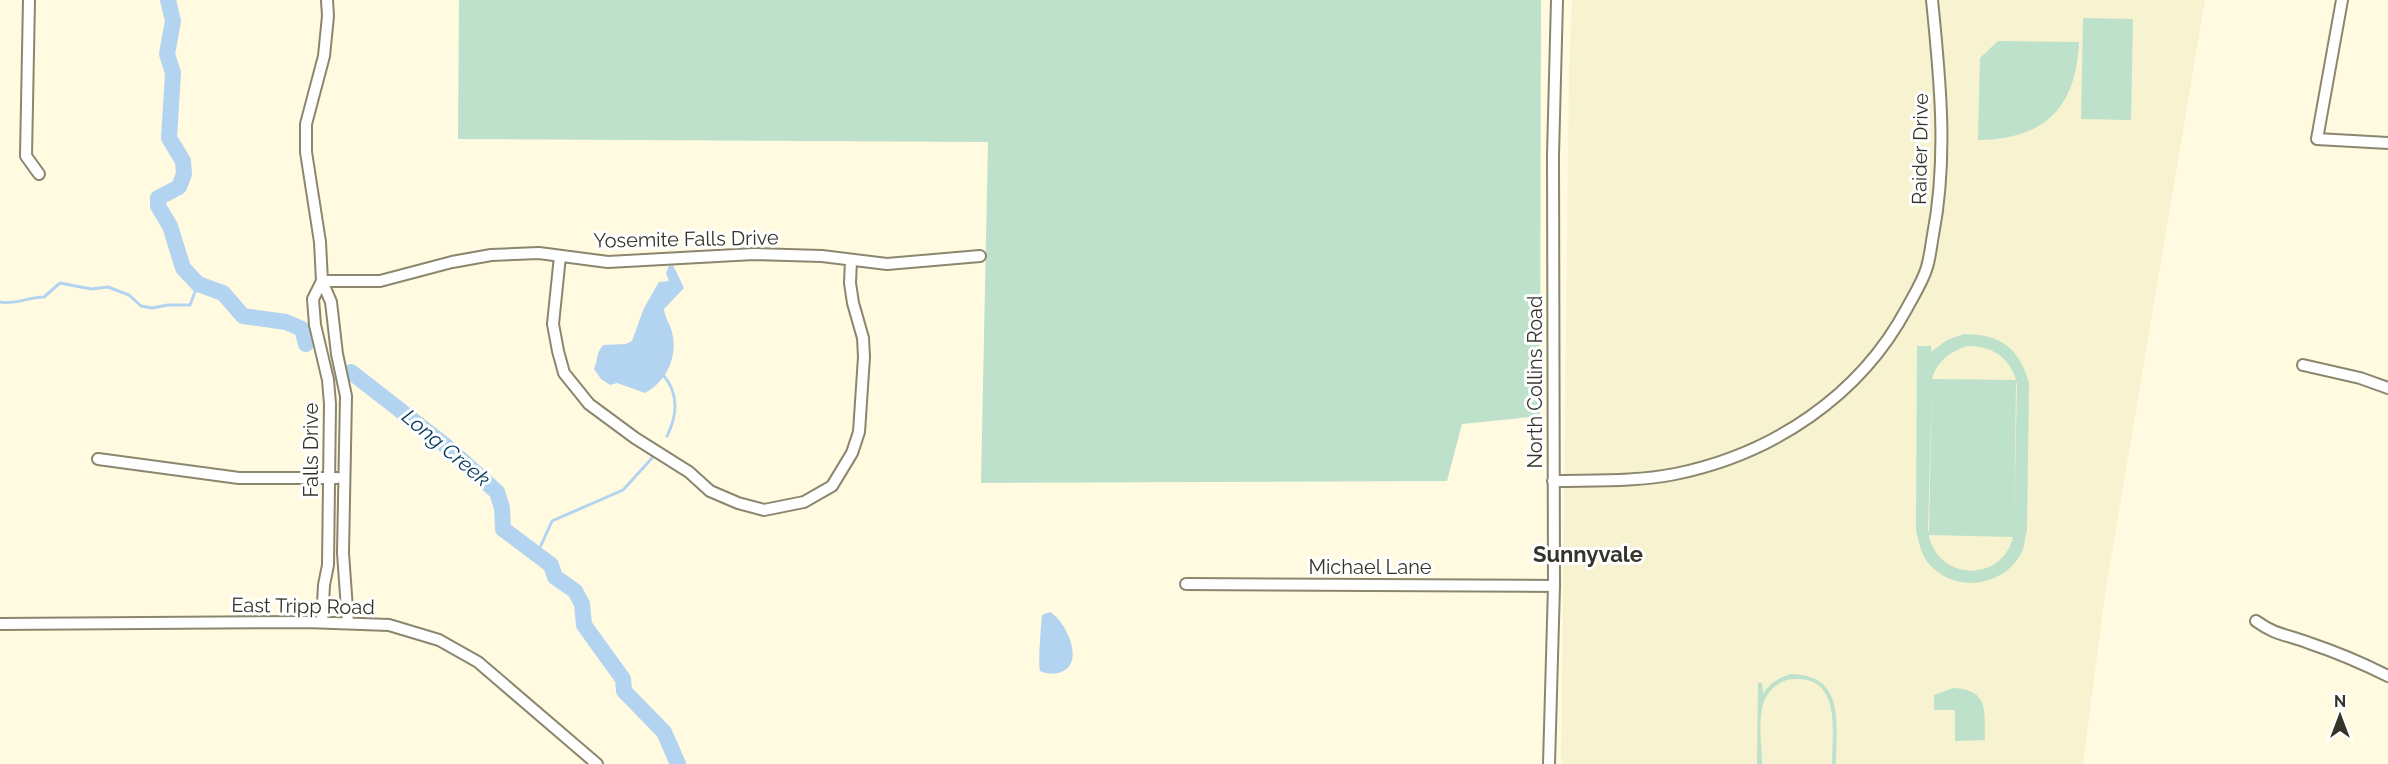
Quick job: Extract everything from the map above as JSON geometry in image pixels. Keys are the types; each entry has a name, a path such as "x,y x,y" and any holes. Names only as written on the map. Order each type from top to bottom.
{"street":[{"path":"29,0 27,156 39,174"},
{"name":"Falls Drive","path":"327,0 328,16 324,56 306,124 306,152 320,242 322,280 331,302 337,354 346,396 343,553 348,623"},
{"name":"North Collins Road","path":"1549,764 1554,586 1553,155 1557,0"},
{"name":"Raider Drive","path":"1553,481 1638,479 1691,470 1731,458 1782,436 1820,411 1846,390 1876,357 1899,322 1927,267 1940,202 1942,128 1932,0"},
{"path":"2342,0 2317,139 2388,143"},
{"name":"Yosemite Falls Drive","path":"322,280 380,280 452,261 491,255 539,253 609,262 754,254 817,256 887,264 980,255"},
{"path":"560,256 553,324 564,373 589,404 635,438 689,472 710,491 738,503 764,510 804,502 832,486 852,453 859,432 864,357 863,338 850,283 851,260"},
{"name":"Falls Drive","path":"322,280 313,299 315,325 328,380 330,404 328,565 324,585 322,622"},
{"path":"2303,365 2360,378 2388,388"},
{"path":"98,459 239,478 346,478"},
{"name":"Michael Lane","path":"1186,584 1554,586"},
{"path":"2256,621 2273,633 2317,646 2362,663 2388,676"},
{"name":"East Tripp Road","path":"0,624 322,622 389,625 440,640 478,662 597,764"}],"shaded area":[{"path":"1572,0 2205,0 2105,594 2083,764 1561,764 1569,75"}],"green space":[{"path":"459,0 1541,0 1540,416 1462,424 1447,481 981,483 988,142 458,139"},
{"path":"2083,18 2133,19 2131,120 2081,119"},
{"path":"1998,41 2079,42 2077,65 2063,102 2052,116 2021,134 1978,140 1980,58"},
{"path":"1964,334 1998,340 2014,352 2029,383 2027,530 2024,547 2016,562 2006,571 1981,582 1967,583 1940,574 1924,557 1916,530 1917,346 1931,346 1931,352 1947,340","holes":["1967,346 1984,348 1998,354 2009,365 2016,380 1932,379 1941,362 1950,354","1932,381 1929,533 1928,530","2016,383 2017,383 2014,528","1930,535 2013,537 2007,552 1997,563 1984,569 1971,571 1957,568 1945,562 1935,551"]},
{"path":"1791,674 1809,677 1821,683 1829,692 1836,718 1836,764 1832,764 1833,723 1827,697 1821,687 1810,681 1795,679 1777,684 1765,699 1761,722 1762,764 1757,764 1758,683 1762,683 1763,694 1775,681"},
{"path":"1953,688 1973,693 1979,698 1984,711 1985,740 1955,741 1955,710 1934,710 1934,695"}],"water":[{"path":"673,265 684,288 664,309 673,341 672,359 665,375 645,393 617,383 610,385 601,379 594,369 599,351 603,345 626,344 632,341 644,308 659,282 669,281 666,273 669,266"},
{"path":"1050,612 1068,634 1073,653 1067,669 1054,674 1040,671 1039,667 1042,615"}],"waterway":[{"name":"Long Creek","path":"168,0 173,21 167,54 173,73 169,138 183,161 184,174 179,187 158,198 158,206 170,226 183,268 198,284 223,293 243,316 286,322 302,329 306,344"},
{"path":"0,302 44,297 60,283 91,289 108,287 129,295 141,306 152,308 190,305 198,284"},
{"name":"Long Creek","path":"351,372 446,446 497,492 502,508 503,529 551,565 555,577 575,591 582,604 584,625 623,679 624,691 664,732 678,764"},
{"path":"664,376 672,390 675,405 673,421 667,436"},
{"path":"537,554 552,521 623,490 653,457"}],"district":[{"name":"Sunnyvale","path":"1588,554"}]}
